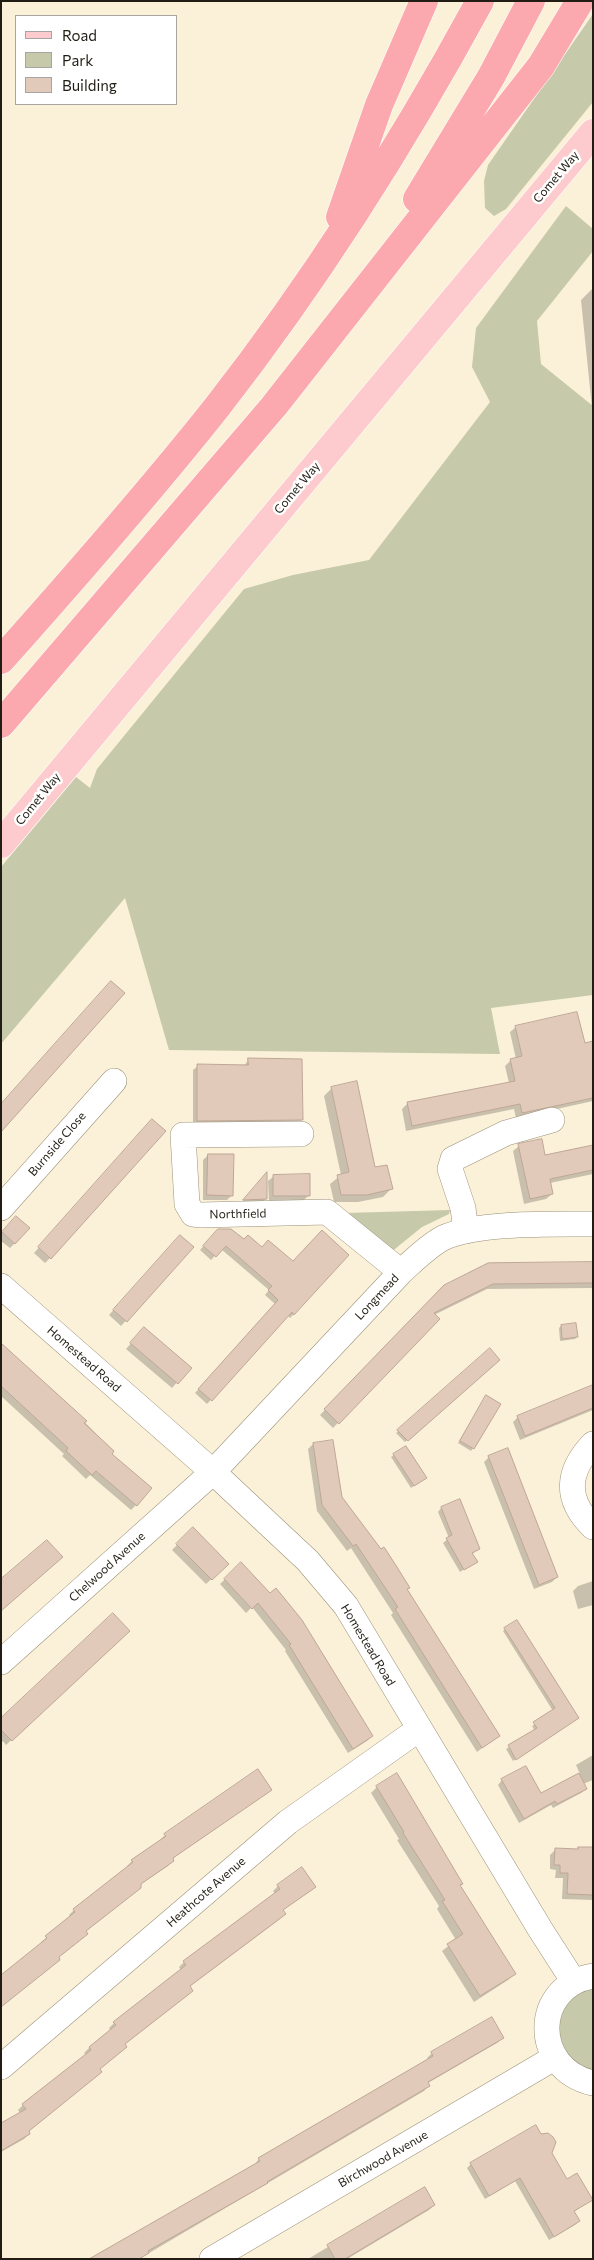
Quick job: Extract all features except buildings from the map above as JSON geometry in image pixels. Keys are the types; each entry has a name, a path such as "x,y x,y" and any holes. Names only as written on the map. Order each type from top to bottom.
{"highway":[{"path":"325,259 379,105 424,1"},
{"path":"1,660 140,501 212,413 325,259 391,158 480,1"},
{"path":"274,406 349,301 430,178 491,77 531,1"},
{"path":"1,724 274,406 541,66 580,1"}],"main road":[{"name":"Comet Way","path":"1,844 593,133"}],"street":[{"name":"Burnside Close","path":"1,1208 114,1081"},
{"path":"466,1231 463,1208 450,1169 453,1159 506,1133 552,1120"},
{"name":"Northfield","path":"301,1134 183,1135 187,1204 193,1214 328,1212 401,1272"},
{"name":"Longmead","path":"213,1472 401,1272 420,1255 444,1238 466,1231 541,1225 593,1224"},
{"name":"Homestead Road","path":"1,1286 213,1472 308,1561 346,1606 420,1729 584,1979"},
{"path":"593,1444 576,1464 573,1473 572,1491 584,1519 593,1527"},
{"name":"Chelwood Avenue","path":"1,1662 213,1472"},
{"name":"Heathcote Avenue","path":"1,2068 288,1822 420,1729"},
{"path":"584,1979 561,1993 551,2007 547,2024 548,2042 554,2058 566,2071 580,2080 593,2083"},
{"name":"Birchwood Avenue","path":"212,2259 554,2058"}],"green space":[{"path":"593,14 593,102 506,209 494,216 485,208 484,181 488,165"},
{"path":"566,206 593,229 593,251 537,321 541,364 593,406 593,995 491,1008 500,1054 169,1050 125,898 1,1044 1,867 76,777 90,788 97,769 244,589 293,575 369,560 490,402 472,367 476,328"},
{"path":"450,1210 449,1214 422,1227 390,1253 345,1213"},
{"path":"593,1988 593,2070 573,2060 566,2052 559,2032 563,2012 569,2002 574,1997"}]}
